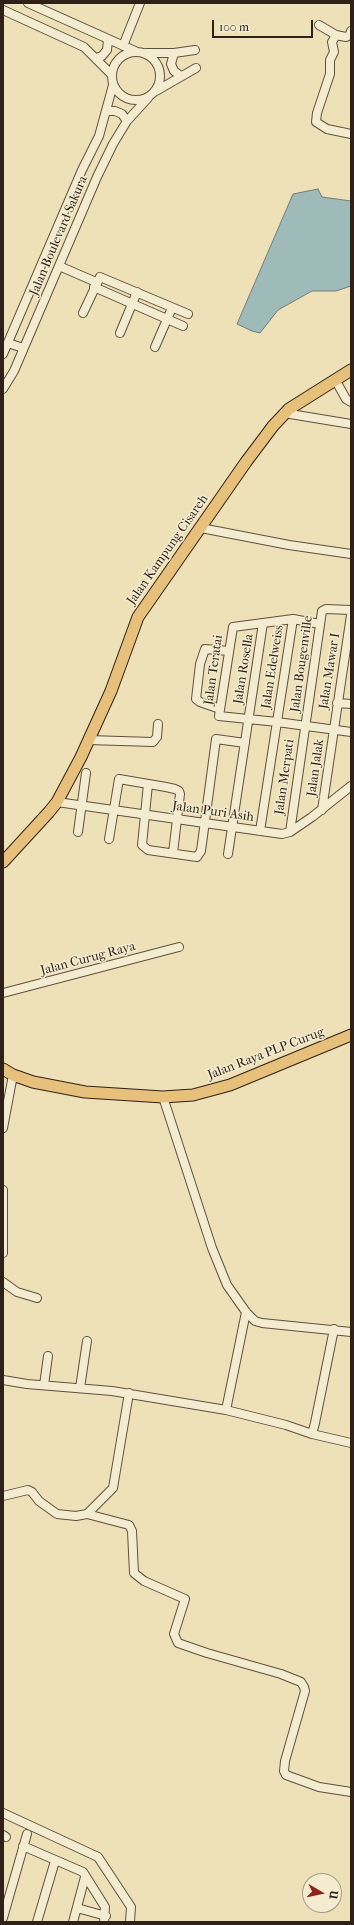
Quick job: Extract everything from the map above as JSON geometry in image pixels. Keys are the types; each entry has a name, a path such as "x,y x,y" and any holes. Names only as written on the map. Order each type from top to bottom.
{"main road":[{"name":"Jalan Kampung Cisareh","path":"3,862 57,802 75,770 111,691 138,617 246,462 284,413 351,370"},
{"name":"Jalan Raya PLP Curug","path":"3,1069 13,1075 48,1086 99,1094 163,1097 193,1095 230,1085 351,1035"}],"street":[{"path":"28,3 135,51 145,53 195,50"},
{"path":"123,46 140,3"},
{"path":"3,10 84,47 112,75"},
{"path":"319,25 336,35 348,37 351,31"},
{"path":"336,35 332,42 334,52 330,60 330,74 317,113 316,122 322,127 351,134"},
{"path":"96,58 102,56 107,50 108,40"},
{"path":"135,51 126,54 119,59 114,66 112,75 113,85 119,94 128,99 138,101 148,98 156,91 196,68"},
{"path":"174,52 171,64 174,71 181,76"},
{"path":"145,53 156,61 161,74 160,83 156,91"},
{"name":"Jalan Boulevard Sakura","path":"3,354 82,170 99,136 113,85"},
{"name":"Jalan Boulevard Sakura","path":"3,389 23,348 97,177 113,144 127,121 148,98"},
{"path":"106,111 115,111 122,114 127,121"},
{"path":"59,266 133,304 183,326"},
{"path":"83,313 95,284 99,277 102,277 188,314"},
{"path":"120,333 137,292"},
{"path":"155,347 172,308"},
{"path":"8,343 23,348"},
{"path":"336,381 346,399 351,402"},
{"path":"284,413 351,424"},
{"path":"201,528 289,545 351,554"},
{"name":"Jalan Bougenville","path":"305,726 323,610 351,610"},
{"name":"Jalan Mawar I","path":"333,730 351,615"},
{"path":"263,623 293,619"},
{"name":"Jalan Edelweiss","path":"260,831 293,619 320,624"},
{"name":"Jalan Teratai","path":"220,713 233,627 263,623"},
{"name":"Jalan Rosella","path":"228,854 263,623"},
{"path":"229,651 205,649 200,664 196,699 200,702 220,713 248,719 351,732"},
{"path":"337,702 351,704"},
{"path":"88,740 153,742 157,737 158,724"},
{"name":"Jalan Merpati","path":"290,832 305,726"},
{"name":"Jalan Jalak","path":"322,810 333,730"},
{"path":"148,784 142,845 144,849 197,857 200,855 216,739 245,744"},
{"path":"78,832 86,773"},
{"path":"109,839 119,780 148,784 180,791 173,853"},
{"path":"290,832 322,810 351,786"},
{"name":"Jalan Puri Asih","path":"57,802 282,834 290,832"},
{"name":"Jalan Curug Raya","path":"3,993 179,947"},
{"path":"3,1128 13,1075"},
{"path":"163,1097 212,1248 227,1285 246,1312 255,1321 262,1323 334,1329 351,1332"},
{"path":"3,1190 3,1253"},
{"path":"3,1282 17,1292 37,1298"},
{"path":"226,1410 246,1312"},
{"path":"312,1434 316,1423 334,1329"},
{"path":"80,1388 87,1341"},
{"path":"44,1385 48,1356"},
{"path":"3,1380 129,1394 226,1410 286,1425 312,1434 351,1444"},
{"path":"87,1514 113,1488 129,1394"},
{"path":"3,1496 28,1490 56,1514 76,1516 87,1514 129,1525 132,1531 134,1573 144,1581 185,1599 174,1634 178,1643 274,1672 301,1682 305,1691 284,1771 290,1778 304,1783 351,1792"},
{"path":"3,1813 84,1849 98,1857 131,1907 130,1922"},
{"path":"3,1918 27,1834"},
{"path":"23,1846 81,1871 105,1907 105,1919 77,1908"},
{"path":"37,1922 55,1861"},
{"path":"73,1922 85,1877"}],"water":[{"path":"318,189 322,197 351,201 351,286 336,291 312,291 278,310 260,333 237,324 293,194"}]}
